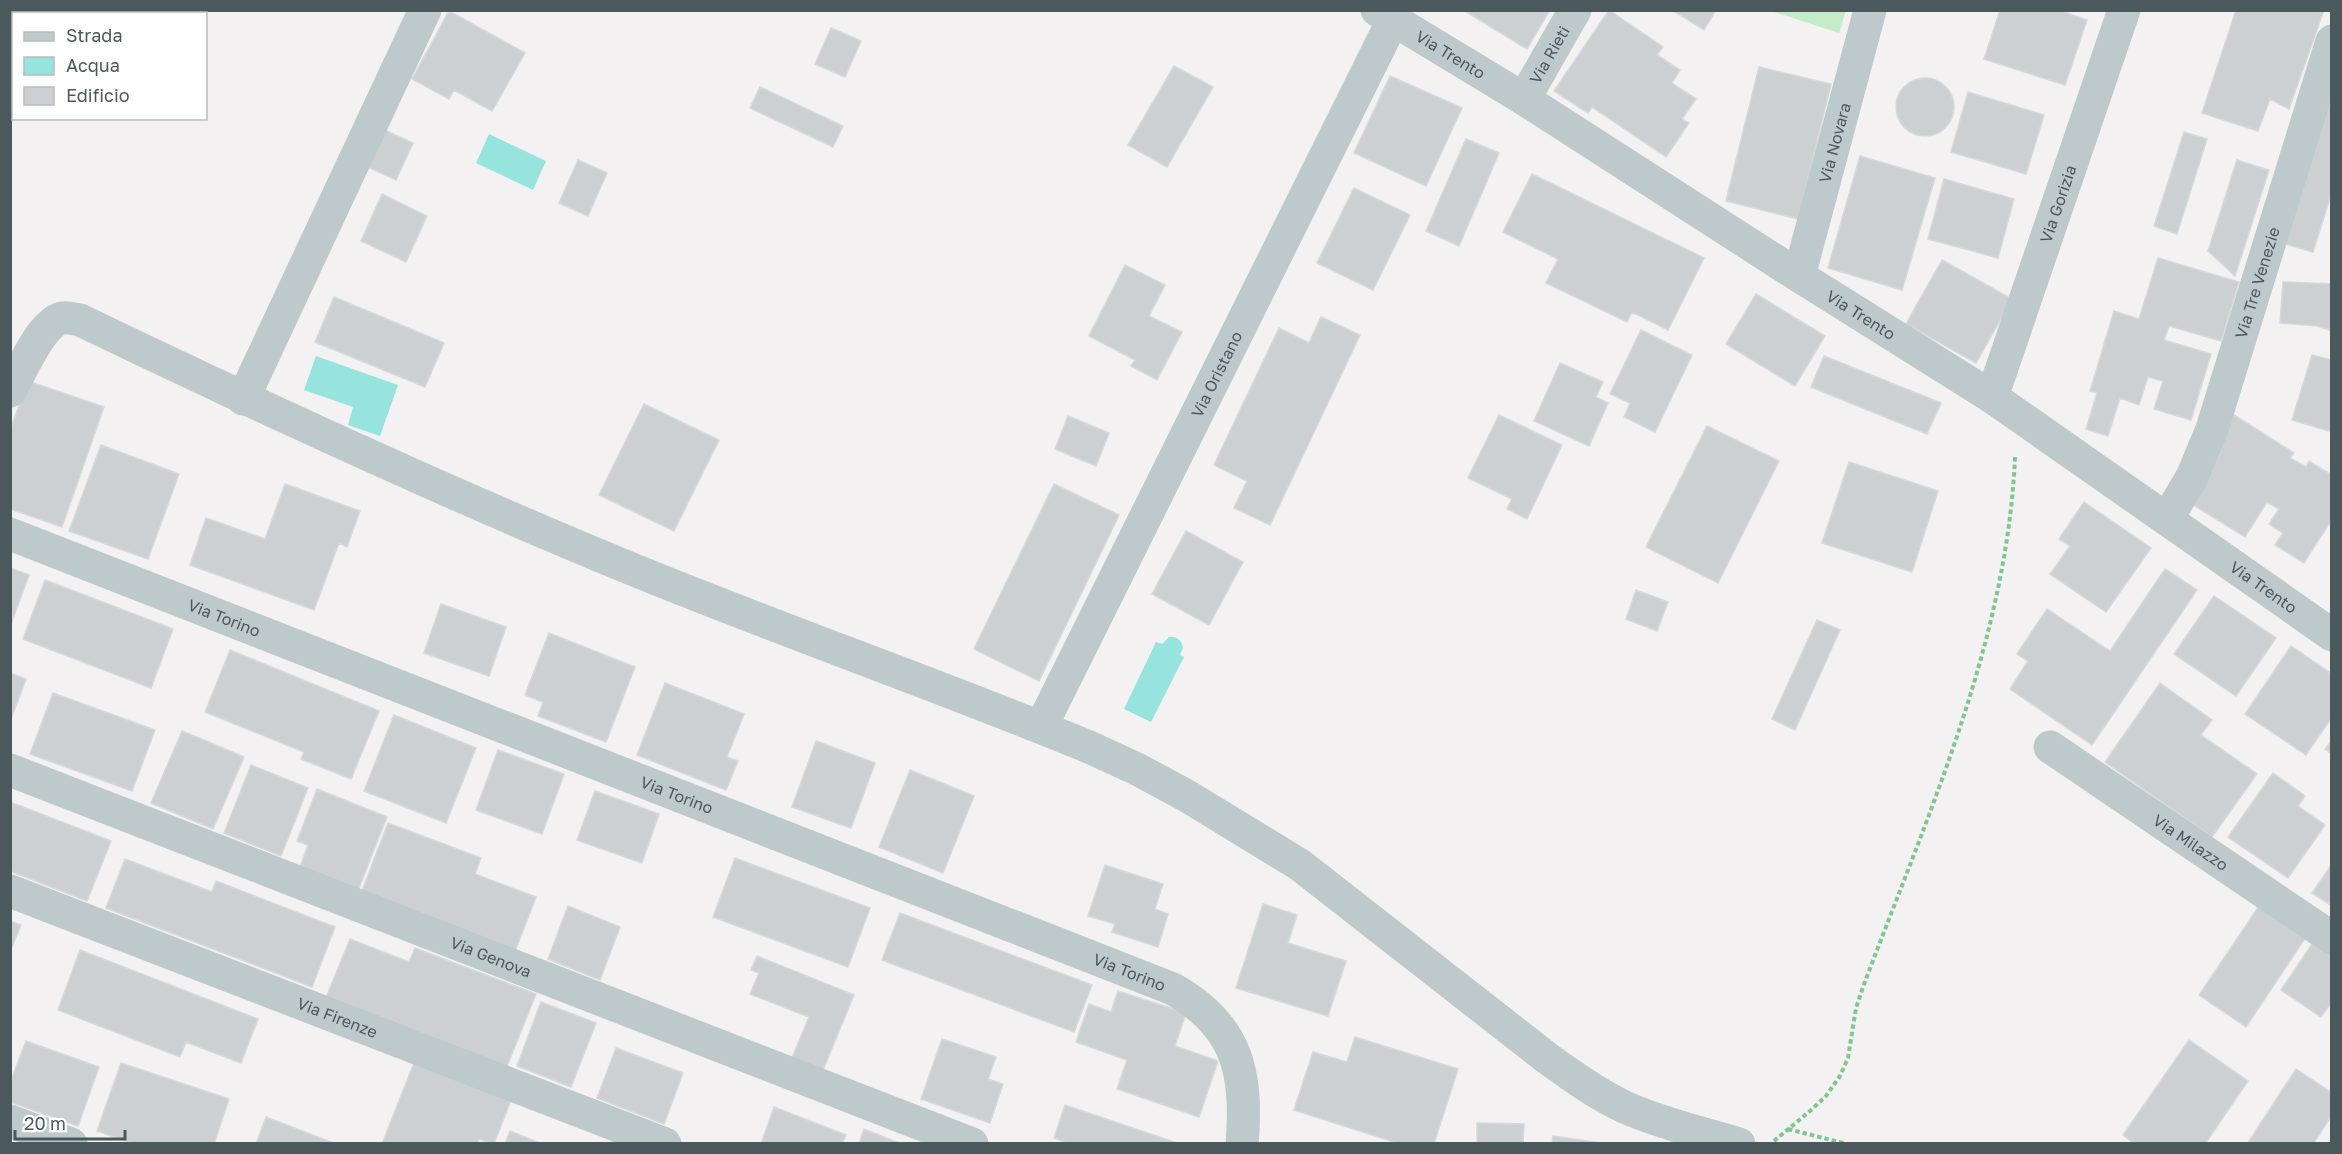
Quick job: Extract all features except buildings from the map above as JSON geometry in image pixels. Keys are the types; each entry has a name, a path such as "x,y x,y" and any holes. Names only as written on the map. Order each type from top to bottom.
{"street":[{"path":"243,399 426,10"},
{"name":"Via Rieti","path":"1524,99 1575,10"},
{"name":"Via Novara","path":"1799,276 1870,10"},
{"name":"Via Gorizia","path":"2004,405 2124,10"},
{"name":"Via Trento","path":"1385,15 1524,99 2004,405 2331,635"},
{"name":"Via Oristano","path":"1041,727 1385,15"},
{"name":"Via Tre Venezie","path":"2167,519 2192,477 2212,429 2331,41"},
{"path":"12,385 49,326 64,318 80,320 243,399 522,523 617,563 1041,727 1137,769 1300,864 1547,1058 1586,1085 1627,1108 1647,1116 1739,1143"},
{"name":"Via Torino","path":"10,534 1173,989 1206,1010 1227,1037 1234,1051 1242,1087 1242,1143"},
{"name":"Via Milazzo","path":"2050,747 2331,938"},
{"name":"Via Genova","path":"10,770 972,1143"},
{"name":"Via Firenze","path":"10,891 665,1143"},
{"path":"10,1121 71,1143"}],"path":[{"path":"1771,1143 1826,1096 1840,1076 1848,1059 1856,1008 1948,759 1985,644 2006,537 2014,478 2004,405"},
{"path":"1788,1129 1847,1143"}],"green space":[{"path":"1846,10 1839,33 1771,11"}],"water":[{"path":"489,134 546,161 533,190 476,163"},
{"path":"316,356 398,385 380,436 348,425 353,407 304,390"},
{"path":"1169,637 1180,641 1183,648 1180,655 1184,657 1151,722 1124,709 1156,642 1162,644"}]}
